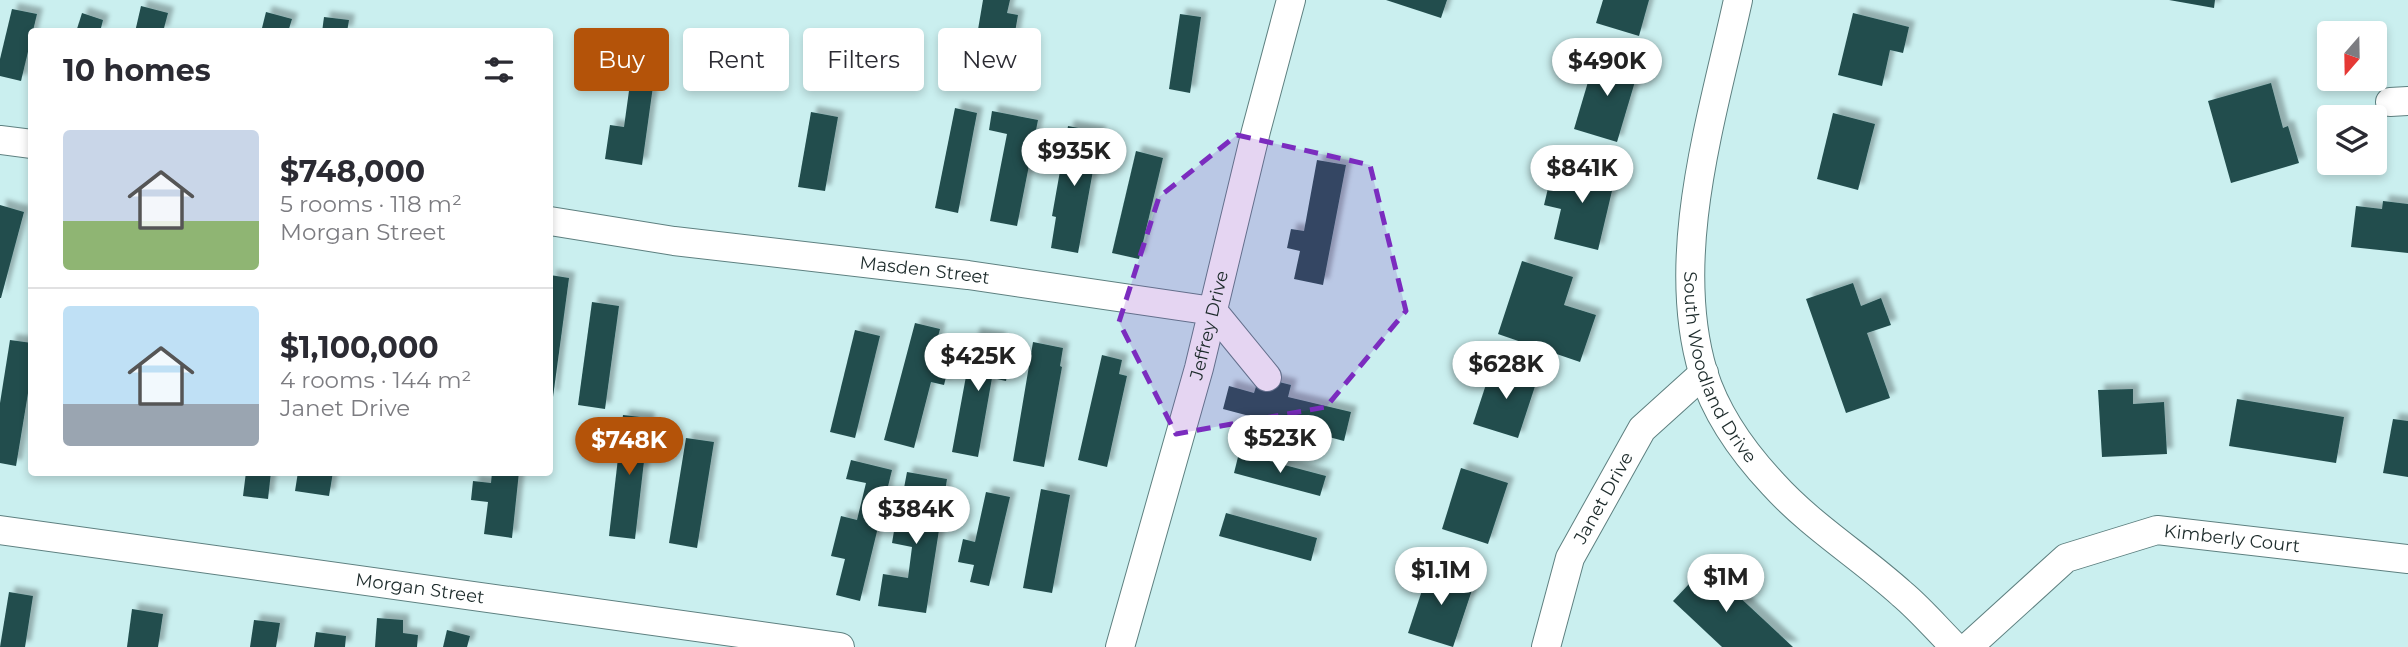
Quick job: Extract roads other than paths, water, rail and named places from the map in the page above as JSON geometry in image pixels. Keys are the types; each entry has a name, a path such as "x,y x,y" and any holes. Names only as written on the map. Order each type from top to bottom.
{"street":[{"name":"Jeffrey Drive","path":"1120,647 1213,310 1291,0"},
{"name":"South Woodland Drive","path":"1738,0 1699,188 1692,241 1690,295 1704,373 1713,397 1739,443 1773,485 1814,523 1902,594 1955,647"},
{"path":"0,140 28,144"},
{"name":"Masden Street","path":"553,221 674,241 968,275 1213,310"},
{"path":"1213,310 1267,377"},
{"name":"Janet Drive","path":"1546,647 1570,558 1642,429 1704,373"},
{"name":"Morgan Street","path":"0,530 839,647"},
{"name":"Kimberly Court","path":"1968,647 2066,558 2157,530 2408,559"}]}
